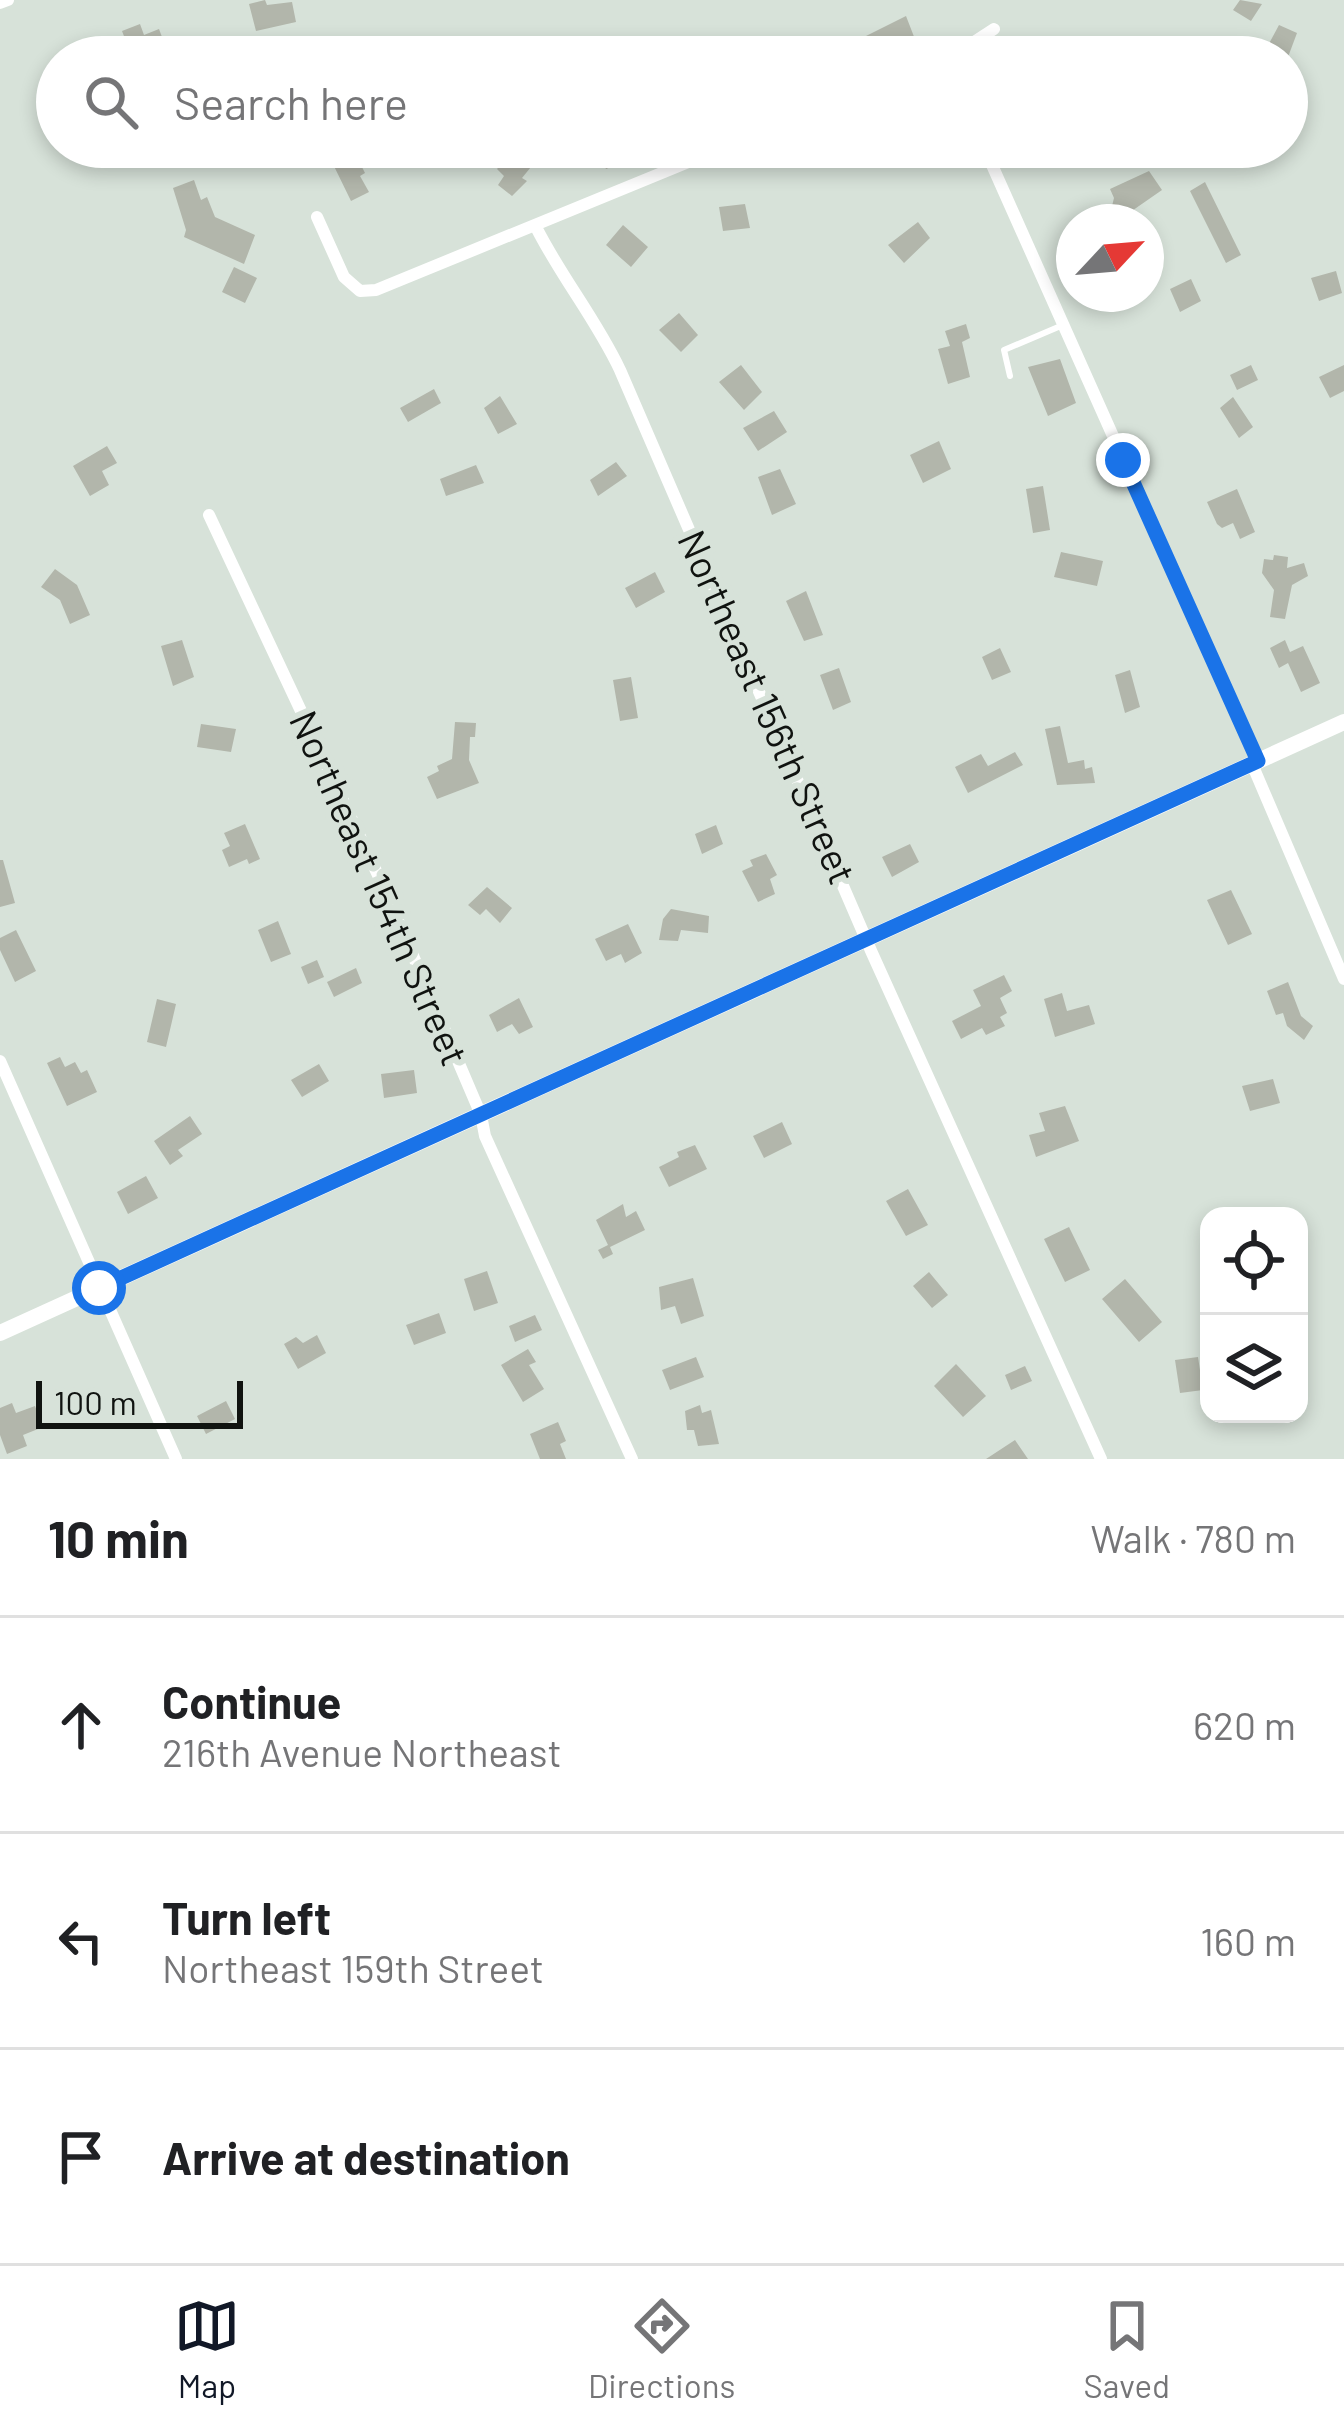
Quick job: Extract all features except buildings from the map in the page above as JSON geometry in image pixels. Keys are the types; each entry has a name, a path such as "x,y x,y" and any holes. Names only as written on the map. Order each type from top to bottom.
{"street":[{"path":"983,36 994,29"},
{"path":"317,217 344,277 360,291 395,284 675,168"},
{"path":"993,168 1255,763 1344,980"},
{"name":"Northeast 156th Street","path":"536,226 560,275 610,349 1101,1459"},
{"name":"Northeast 154th Street","path":"209,515 386,890 481,1115 484,1136 632,1459"},
{"path":"0,1333 1344,722"},
{"path":"0,1061 176,1459"}],"lane":[{"path":"1010,376 1004,350 1063,325"}],"route":[{"path":"99,1288 1258,761 1123,460"}]}
